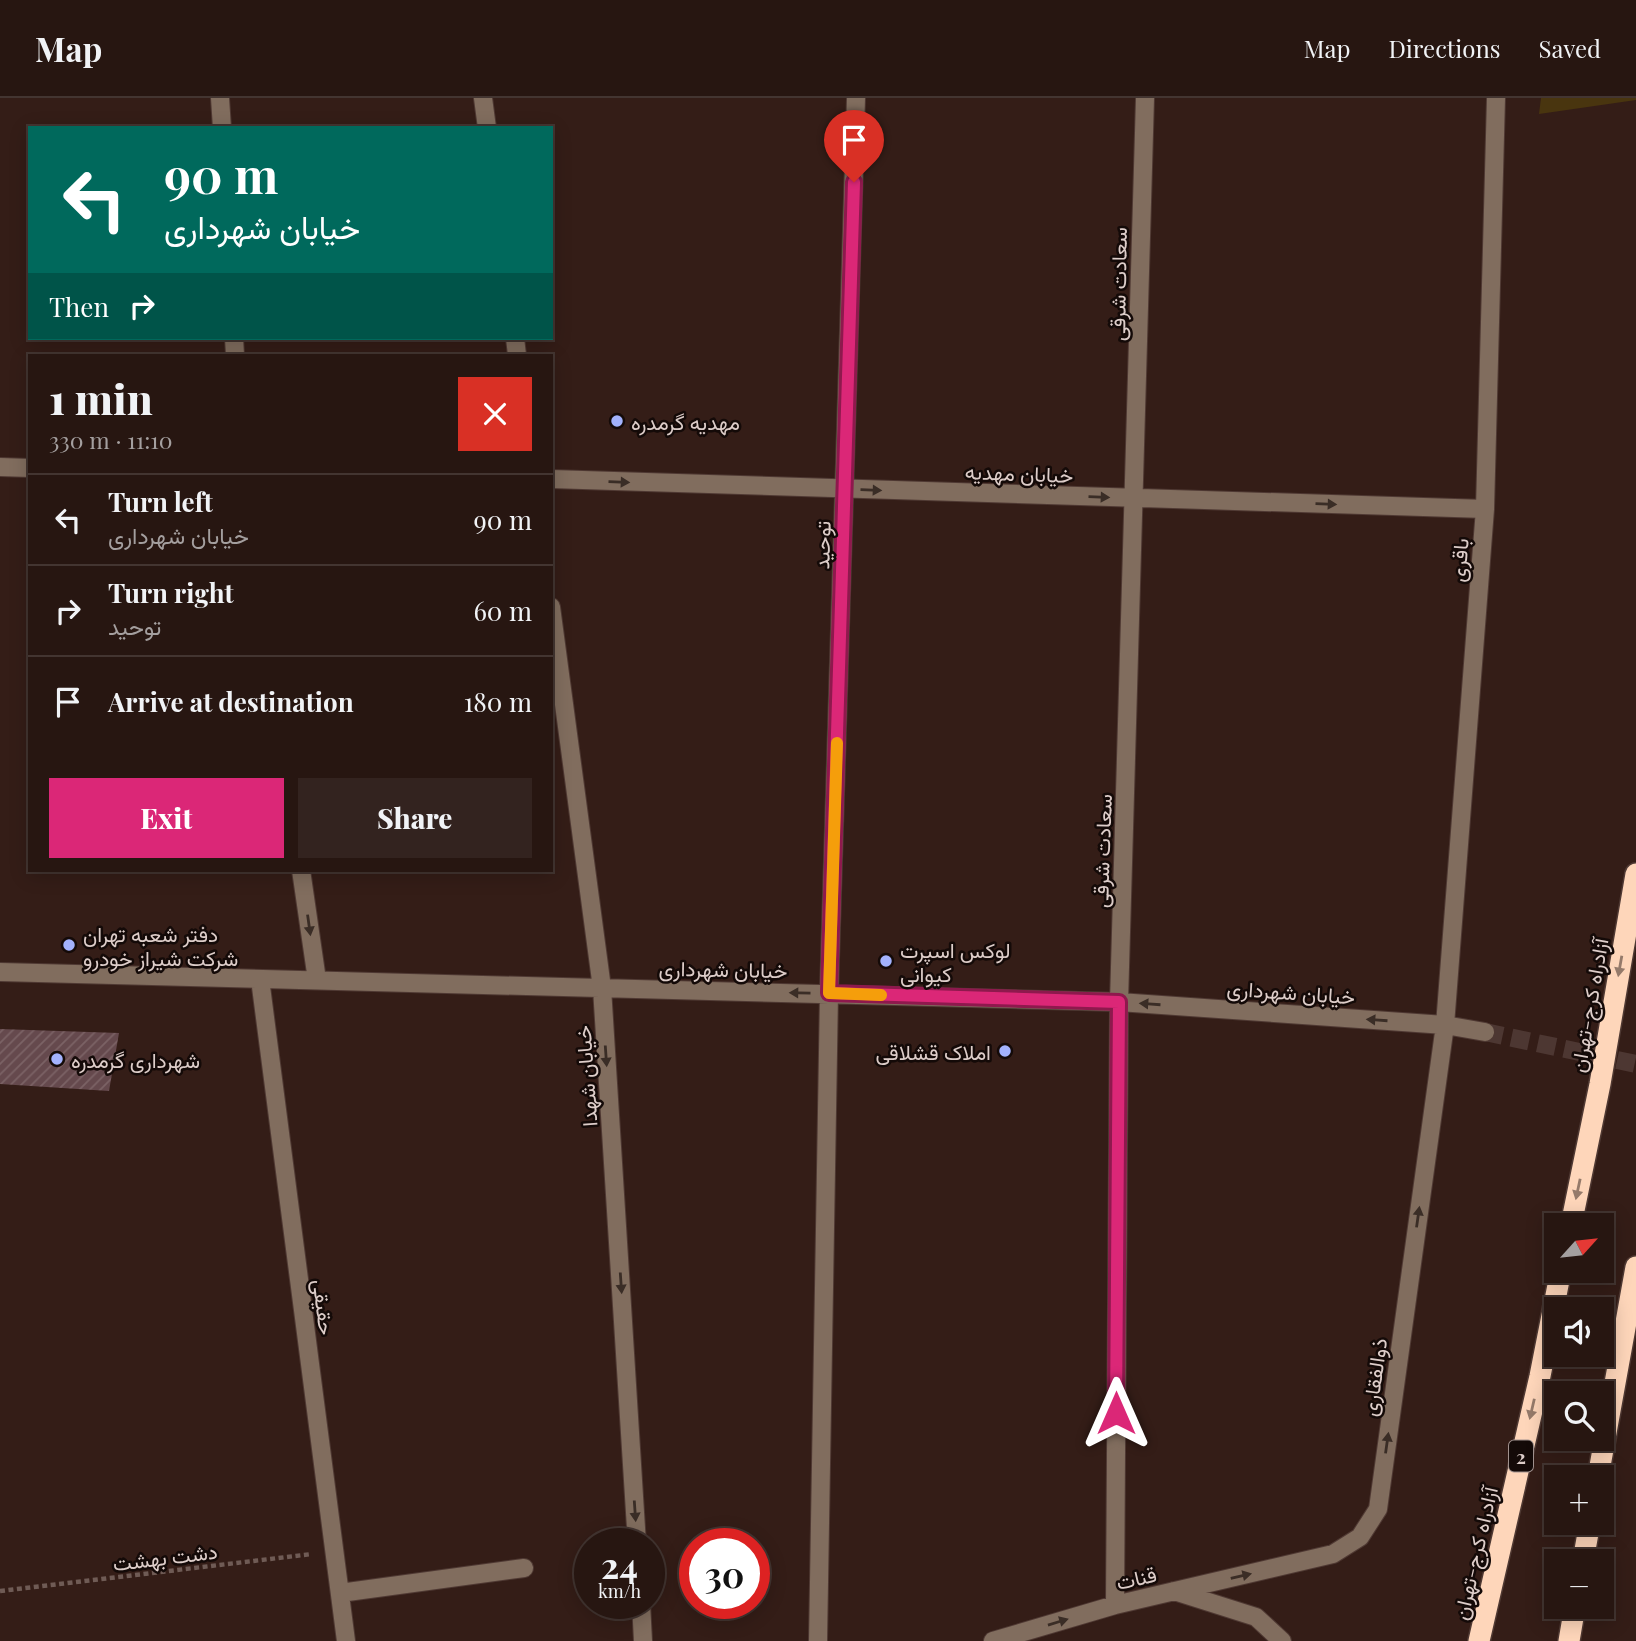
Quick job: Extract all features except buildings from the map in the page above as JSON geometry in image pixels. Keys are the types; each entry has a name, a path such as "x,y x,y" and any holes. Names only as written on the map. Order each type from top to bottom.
{"highway":[{"name":"آزادراه کرج-تهران","path":"1573,1213 1600,1084 1636,874"},
{"path":"1600,1465 1636,1267"},
{"name":"آزادراه کرج-تهران","path":"1479,1641 1559,1283"},
{"path":"1569,1641 1573,1619"}],"street":[{"path":"220,98 222,126"},
{"path":"483,98 487,126"},
{"name":"توحید","path":"818,1641 829,993 856,98"},
{"name":"سعادت شرقی","path":"1115,1605 1119,1002 1145,98"},
{"name":"باقری","path":"1445,1025 1485,509 1496,98"},
{"path":"0,467 28,468"},
{"name":"خیابان مهدیه","path":"553,480 1485,509"},
{"name":"خیابان شهدا","path":"553,622 602,988 636,1528"},
{"path":"301,872 317,980"},
{"name":"خیابان شهرداری","path":"0,972 1119,1002 1445,1025 1485,1032"},
{"name":"حقیقی","path":"260,979 346,1641"},
{"name":"ذوالفقاری","path":"1174,1591 1333,1554 1360,1537 1378,1509 1445,1025"},
{"path":"340,1593 524,1568"},
{"name":"قنات","path":"993,1641 1115,1605 1174,1591 1256,1617 1282,1641"},
{"path":"642,1619 643,1641"}],"path":[{"name":"دشت بهشت","path":"0,1591 334,1552"}],"shaded area":[{"path":"1541,98 1636,98 1636,100 1539,114"}],"tunnel":[{"path":"1485,1032 1636,1064"}],"slow traffic":[{"path":"837,743 829,993 881,995"}],"place":[{"name":"مهدیه گرمدره","path":"617,421"},
{"name":"دفتر شعبه تهران شرکت شیراز خودرو","path":"69,945"},
{"name":"لوکس اسپرت کیوانی","path":"886,961"},
{"name":"املاک قشلاقی","path":"1005,1051"},
{"name":"شهرداری گرمدره","path":"57,1059"}],"route":[{"path":"854,182 829,993 1119,1002 1116,1413"}]}
